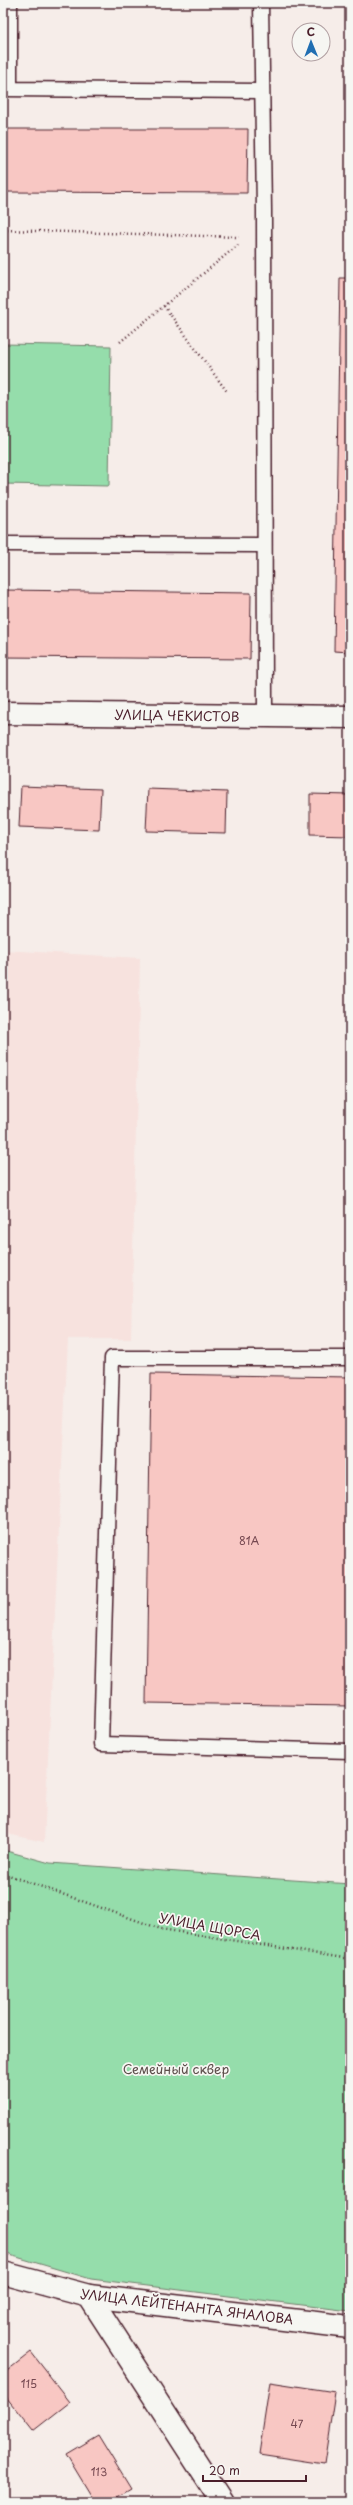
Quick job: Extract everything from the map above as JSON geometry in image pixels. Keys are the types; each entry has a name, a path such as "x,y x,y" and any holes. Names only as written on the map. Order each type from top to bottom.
{"street":[{"name":"УЛИЦА ЧЕКИСТОВ","path":"3,714 350,717"},
{"name":"УЛИЦА ЛЕЙТЕНАНТА ЯНАЛОВА","path":"3,2273 89,2296 350,2327"},
{"path":"89,2296 222,2502"}],"lane":[{"path":"10,3 6,89 262,90"},
{"path":"261,3 265,716"},
{"path":"3,544 264,545"},
{"path":"350,1358 112,1358 101,1744 350,1751"}],"path":[{"path":"3,230 247,237"},
{"path":"120,342 241,242"},
{"path":"164,306 228,393"},
{"name":"УЛИЦА ЩОРСА","path":"3,1873 161,1929 350,1959"}],"shaded area":[{"path":"3,950 140,958 131,1339 68,1339 44,1842 3,1833"}],"green space":[{"path":"3,344 111,346 109,486 3,484"},
{"name":"Семейный сквер","path":"3,1850 50,1863 350,1884 350,2311 91,2279 3,2253"}],"building":[{"path":"3,129 248,129 247,193 3,192"},
{"path":"340,278 350,278 350,652 334,651"},
{"path":"3,590 251,593 250,659 3,657"},
{"path":"21,786 101,789 99,830 19,827"},
{"path":"148,789 227,792 226,833 146,831"},
{"path":"310,794 350,795 350,836 310,835"},
{"path":"151,1374 350,1377 350,1706 146,1703"},
{"path":"31,2352 70,2402 33,2431 3,2393 3,2374"},
{"path":"270,2382 335,2392 324,2464 259,2454"},
{"path":"98,2435 131,2489 109,2502 95,2502 66,2454"}]}
